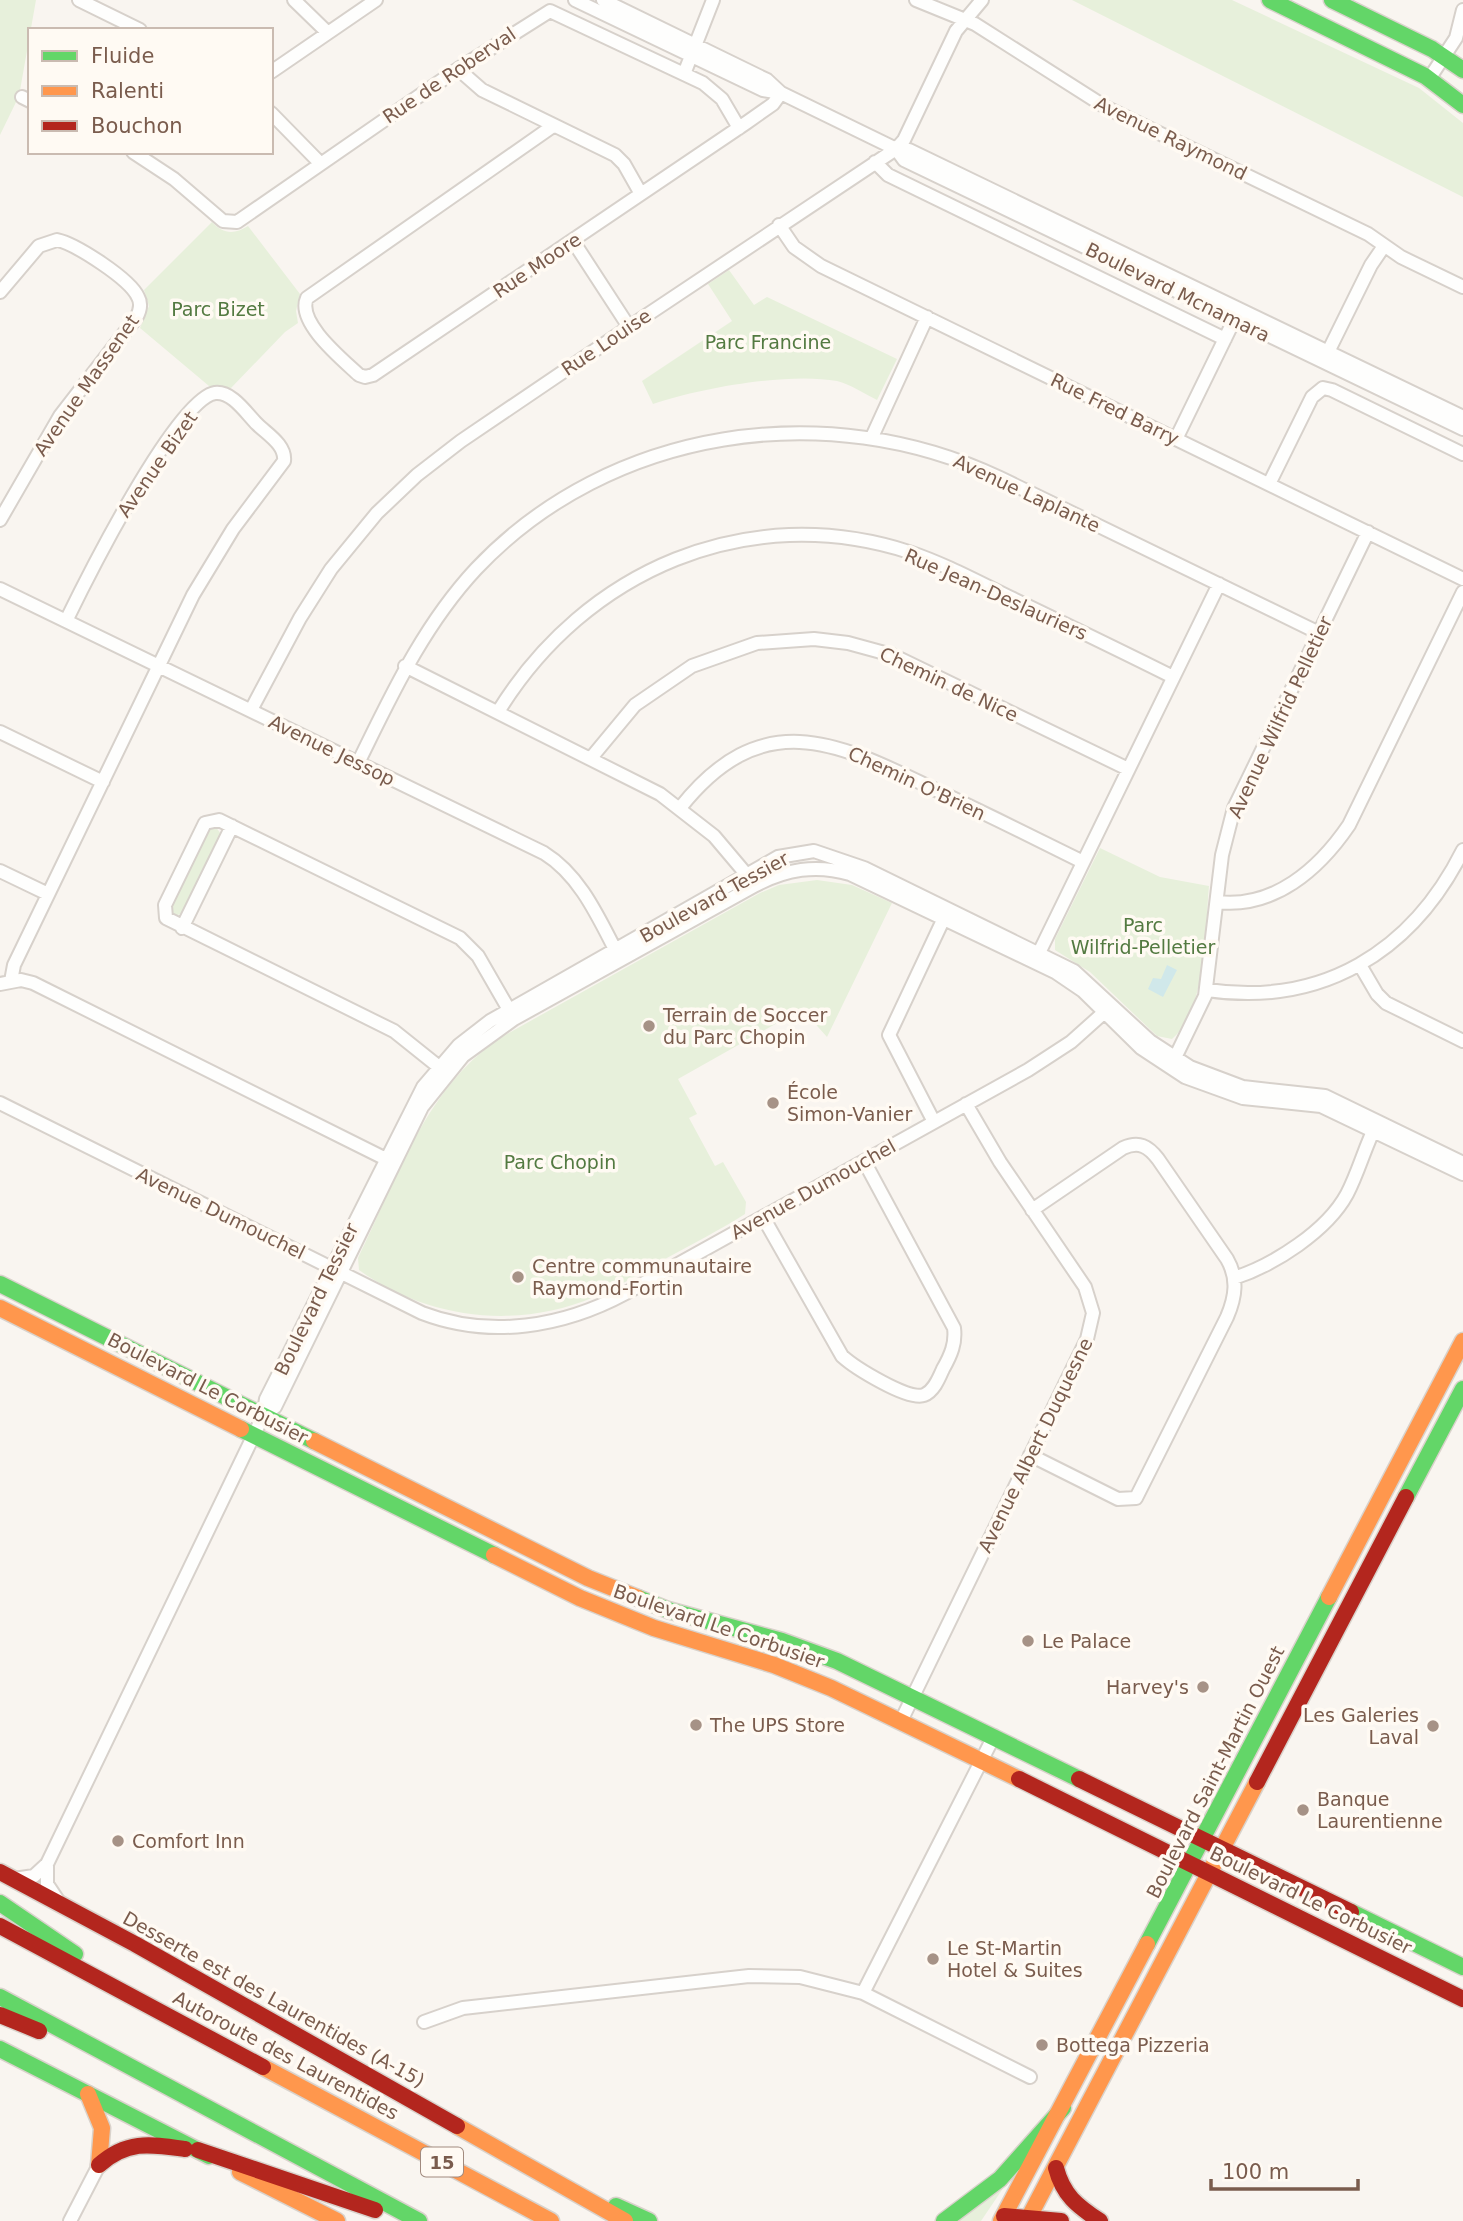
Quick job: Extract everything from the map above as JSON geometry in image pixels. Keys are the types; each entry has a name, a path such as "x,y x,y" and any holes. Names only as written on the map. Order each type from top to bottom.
{"main road":[{"path":"1270,0 1429,79 1463,105"},
{"path":"1332,0 1444,56 1463,70"},
{"name":"Boulevard Le Corbusier","path":"0,1284 588,1578 692,1618 802,1647 994,1736 1463,1967"},
{"name":"Boulevard Le Corbusier","path":"0,1308 603,1608 654,1628 797,1673 981,1760 1463,1999"},
{"name":"Boulevard Saint-Martin Ouest","path":"1003,2218 1463,1341"},
{"path":"1446,1374 1463,1383"},
{"path":"1028,2219 1461,1397 1438,1390"},
{"name":"Desserte est des Laurentides (A-15)","path":"7,1875 526,2166"},
{"path":"0,1903 136,1998"},
{"name":"Autoroute des Laurentides","path":"0,1926 551,2221"},
{"path":"0,1997 419,2221"},
{"path":"0,2015 141,2072"},
{"path":"0,2049 337,2221"},
{"path":"88,2094 102,2128 99,2165"},
{"path":"944,2221 1000,2179 1063,2108"},
{"path":"99,2165 113,2151 131,2143 198,2150 407,2221"},
{"path":"526,2166 625,2221"},
{"path":"526,2166 649,2221"},
{"path":"1056,2168 1060,2188 1067,2198 1100,2221"},
{"path":"1003,2218 1061,2221"}],"street":[{"path":"79,0 136,28"},
{"path":"294,0 328,33"},
{"path":"273,71 376,0"},
{"name":"Boulevard Mcnamara","path":"575,0 767,80 781,93 896,149 904,160 1237,314 1463,429"},
{"name":"Boulevard Mcnamara","path":"603,0 694,51"},
{"path":"684,74 713,0"},
{"name":"Avenue Raymond","path":"916,0 977,25 1107,108 1368,234 1384,246 1460,283"},
{"name":"Rue Louise","path":"251,710 318,588 384,506 454,446 779,225 896,149 904,140 963,21 982,0"},
{"path":"1429,79 1458,33 1463,10"},
{"name":"Rue de Roberval","path":"136,154 174,179 223,221 240,221 458,69 550,11 684,74 718,95 738,128"},
{"path":"458,69 477,88 618,158 641,194"},
{"name":"Rue Moore","path":"554,126 315,291 306,301 304,310 312,326 356,373 368,377 770,107 781,93"},
{"path":"273,115 320,163"},
{"path":"875,162 888,175 1225,339"},
{"name":"Rue Fred Barry","path":"779,225 794,247 813,262 1463,579"},
{"name":"Avenue Massenet","path":"0,292 39,246 57,240 80,250 123,280 136,292 140,304 133,323 60,416 0,520"},
{"path":"573,241 629,327"},
{"path":"1328,352 1368,271 1384,246"},
{"path":"1176,439 1237,314"},
{"name":"Boulevard Mcnamara","path":"1237,314 1328,352 1463,417"},
{"path":"872,437 927,317"},
{"path":"1269,484 1312,397 1320,389 1332,390 1463,454"},
{"name":"Avenue Bizet","path":"66,621 112,529 157,457 204,398 213,394 227,395 282,448 284,461 214,558 159,664"},
{"name":"Avenue Laplante","path":"358,763 405,666 433,622 487,559 545,511 614,472 684,448 738,436 801,432 872,437 927,450 978,468 1319,633"},
{"name":"Avenue Wilfrid Pelletier","path":"1172,1063 1200,1010 1207,990 1224,845 1234,808 1368,532"},
{"name":"Rue Jean-Deslauriers","path":"498,712 549,643 583,612 621,586 695,552 774,536 855,539 922,557 1173,677"},
{"path":"1037,958 1219,584"},
{"name":"Avenue Jessop","path":"0,589 159,664 556,861 578,884 618,956"},
{"path":"1217,902 1244,902 1274,892 1306,874 1333,848 1349,825 1463,592"},
{"name":"Chemin de Nice","path":"591,758 635,705 692,666 724,652 757,643 814,639 848,643 892,655 1128,769"},
{"path":"159,664 6,983 33,983 389,1161"},
{"path":"405,666 638,781 680,808 720,843 752,881"},
{"path":"0,732 103,782"},
{"name":"Chemin O'Brien","path":"680,808 714,772 744,754 778,744 823,743 866,756 1083,862"},
{"path":"443,1070 416,1046 387,1027 166,918 165,905 205,823 214,819 232,826 460,938 478,956 512,1014"},
{"path":"182,928 232,826"},
{"path":"1207,990 1244,992 1294,989 1325,981 1360,965 1397,939 1423,914 1463,850"},
{"name":"Boulevard Tessier","path":"47,1864 263,1416 275,1408 336,1270 389,1161 443,1070 474,1032 512,1014 752,881 790,853 808,851 827,854 864,868 1037,958 1150,1041 1172,1063 1224,1093 1262,1101 1315,1105 1375,1126 1461,1164"},
{"name":"Boulevard Tessier","path":"752,881 794,870 840,871 1037,958"},
{"path":"0,871 48,894"},
{"path":"934,1122 889,1035 944,918"},
{"path":"1360,965 1377,994 1386,1003 1463,1041"},
{"name":"Avenue Dumouchel","path":"0,1103 439,1319 486,1327 528,1325 570,1317 602,1306 1059,1050 1108,1009"},
{"name":"Avenue Albert Duquesne","path":"901,1721 1087,1339 1093,1313 1086,1287 1032,1210 966,1104"},
{"path":"1234,1278 1301,1242 1326,1223 1349,1191 1375,1126"},
{"path":"1031,1455 1118,1499 1127,1501 1139,1496 1227,1317 1234,1294 1234,1278 1227,1259 1158,1159 1141,1144 1120,1150 1032,1210"},
{"path":"763,1217 842,1356 855,1367 903,1392 915,1396 927,1393 954,1347 954,1328 864,1161"},
{"path":"863,1993 994,1736"},
{"path":"7,1875 34,1876 47,1864"},
{"path":"47,1864 47,1884 60,1904"},
{"path":"424,2022 463,2008 749,1976 800,1977 863,1993 1030,2077"},
{"path":"70,2221 99,2165"}],"green space":[{"path":"0,0 36,0 31,28 28,28 28,45 19,96 0,135"},
{"path":"1072,0 1232,0 1419,88 1463,123 1463,197"},
{"name":"Parc Bizet","path":"212,222 229,232 248,226 300,294 296,311 298,323 285,332 231,388 209,386 140,328 149,306 144,290"},
{"name":"Parc Francine","path":"729,270 754,305 767,297 897,359 877,400 837,381 795,379 719,387 653,404 642,381 732,321 708,284"},
{"path":"215,826 221,834 183,913 175,916 171,905 208,830"},
{"name":"Parc Wilfrid-Pelletier","path":"1100,848 1160,877 1209,886 1205,945 1198,989 1183,1026 1172,1039 1157,1036 1090,972 1055,950 1055,939"},
{"name":"Parc Chopin","path":"817,880 852,885 892,903 827,1037 802,1009 678,1079 697,1114 689,1118 715,1166 723,1162 746,1202 745,1214 603,1293 565,1307 534,1314 504,1316 443,1309 385,1287 359,1270 358,1258 417,1134 455,1078 479,1054 507,1034 760,893 779,885"},
{"path":"1006,2184 981,2221 955,2221"}],"water":[{"path":"1167,965 1177,970 1163,997 1148,989 1153,978 1161,979"}],"traffic: fast":[{"path":"1270,0 1425,76 1463,105"},
{"path":"1332,0 1432,49 1463,70"},
{"path":"0,1284 314,1441"},
{"path":"1406,1497 1463,1389"},
{"path":"241,1429 494,1555"},
{"path":"1147,1944 1329,1597"},
{"path":"638,1598 668,1610 782,1641 837,1661 1079,1779"},
{"path":"0,1903 75,1954"},
{"path":"1351,1912 1463,1967"},
{"path":"0,1997 419,2221"},
{"path":"0,2049 209,2156"},
{"path":"944,2221 1000,2179 1063,2108"},
{"path":"616,2206 649,2221"}],"traffic: slow":[{"path":"0,1308 241,1429"},
{"path":"1329,1597 1463,1341"},
{"path":"314,1441 588,1578 638,1598"},
{"path":"494,1555 580,1598 654,1628 774,1665 831,1688 1019,1779"},
{"path":"1027,2221 1257,1782"},
{"path":"1001,2221 1147,1944"},
{"path":"263,2067 551,2221"},
{"path":"88,2094 102,2128 99,2165"},
{"path":"457,2126 625,2221"},
{"path":"240,2172 337,2221"}],"traffic: jam":[{"path":"1257,1782 1406,1497"},
{"path":"1019,1779 1463,1999"},
{"path":"1079,1779 1351,1912"},
{"path":"0,1872 135,1944 457,2126"},
{"path":"0,1926 263,2067"},
{"path":"0,2015 39,2031"},
{"path":"99,2165 119,2151 139,2146 185,2149"},
{"path":"198,2150 375,2210"},
{"path":"1056,2168 1067,2193 1100,2221"},
{"path":"1004,2216 1061,2221"}],"place":[{"name":"Terrain de Soccer du Parc Chopin","path":"649,1026"},
{"name":"École Simon-Vanier","path":"773,1103"},
{"name":"Centre communautaire Raymond-Fortin","path":"518,1277"},
{"name":"Le Palace","path":"1028,1641"},
{"name":"Harvey's","path":"1203,1687"},
{"name":"The UPS Store","path":"696,1725"},
{"name":"Les Galeries Laval","path":"1433,1726"},
{"name":"Banque Laurentienne","path":"1303,1810"},
{"name":"Comfort Inn","path":"118,1841"},
{"name":"Le St-Martin Hotel & Suites","path":"933,1959"},
{"name":"Bottega Pizzeria","path":"1042,2045"}]}
